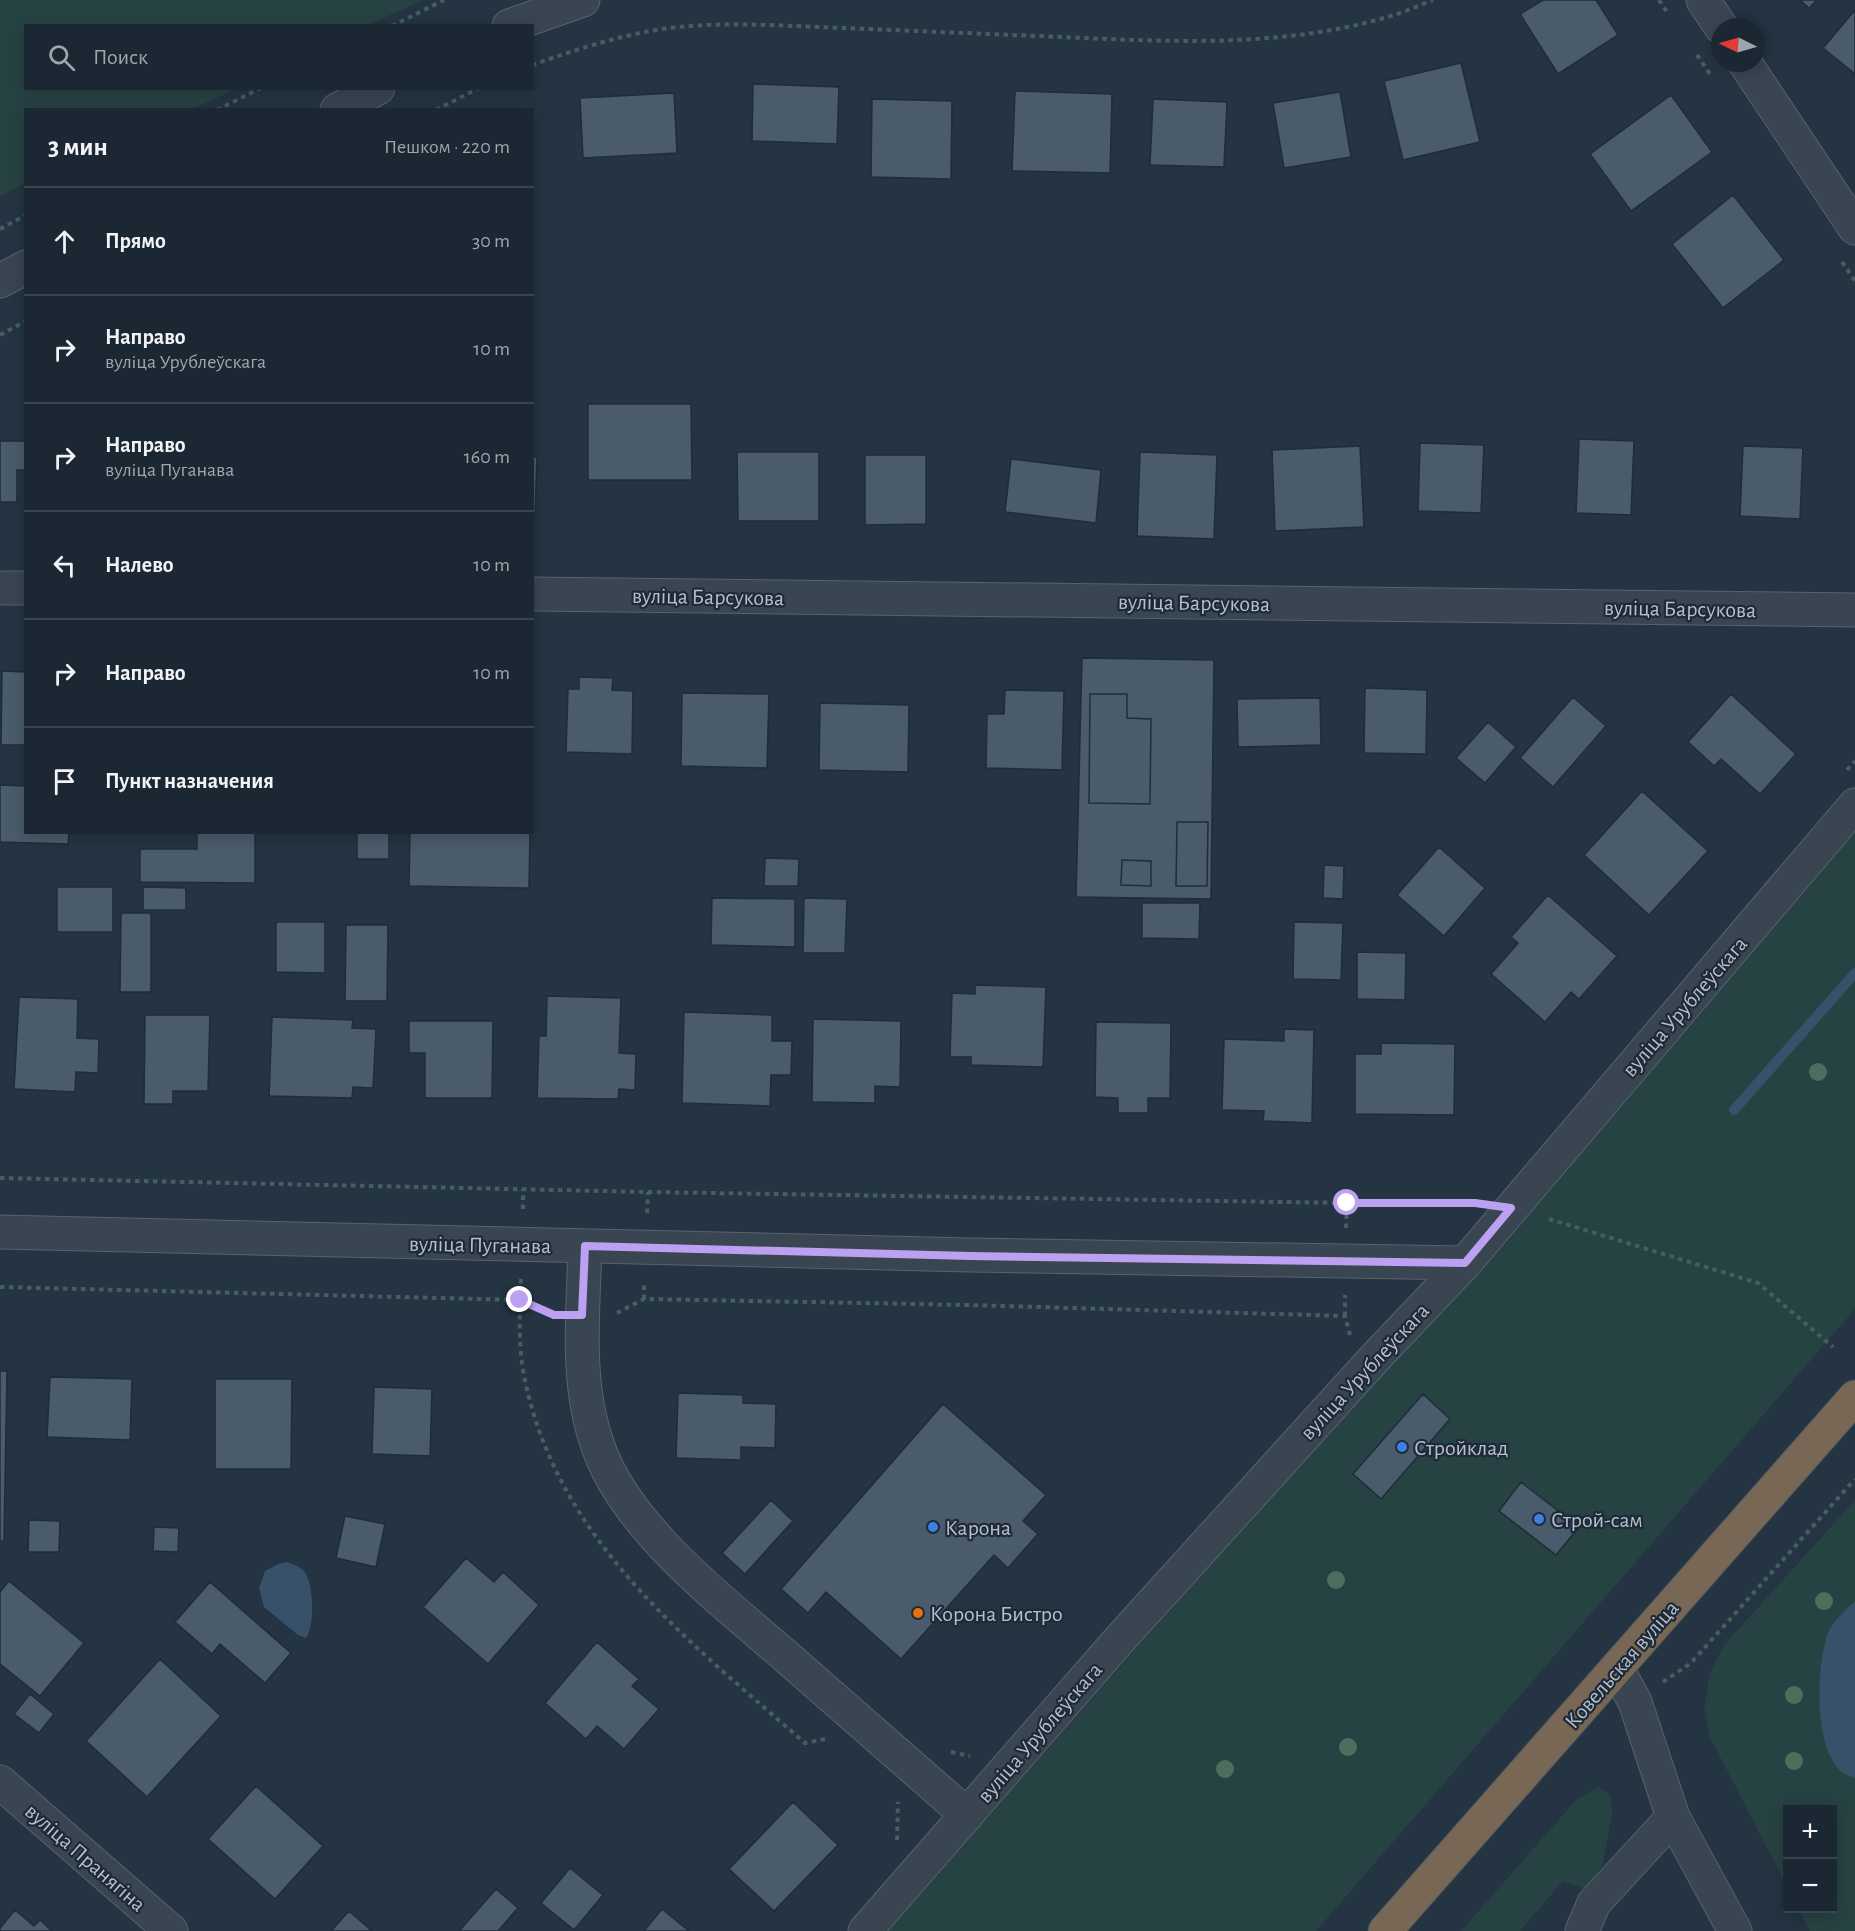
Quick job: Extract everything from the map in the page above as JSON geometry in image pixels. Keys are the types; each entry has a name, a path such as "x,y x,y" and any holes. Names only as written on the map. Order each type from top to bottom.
{"highway":[{"name":"Ковельская вуліца","path":"1385,1931 1855,1397"}],"street":[{"path":"515,24 583,0"},
{"path":"1703,0 1715,18"},
{"path":"1751,72 1855,228"},
{"path":"341,108 374,90"},
{"path":"0,281 24,268"},
{"path":"0,588 24,588"},
{"name":"вуліца Барсукова","path":"534,594 1855,610"},
{"name":"вуліца Урублеўскага","path":"865,1931 1121,1638 1373,1360 1465,1263 1855,805"},
{"name":"вуліца Пуганава","path":"0,1232 970,1256 1465,1263"},
{"path":"585,1246 582,1315 584,1377 592,1427 609,1473 628,1502 658,1537 713,1592 967,1815"},
{"path":"1617,1669 1635,1702 1673,1817 1735,1931"},
{"name":"вуліца Пранягіна","path":"0,1782 171,1931"},
{"path":"1582,1931 1594,1903 1673,1817"}],"path":[{"path":"396,24 444,0"},
{"path":"534,64 568,52 655,30 691,26 758,25 1208,41 1269,37 1333,29 1394,15 1432,0"},
{"path":"221,108 257,90"},
{"path":"440,108 475,90"},
{"path":"0,229 24,215"},
{"path":"0,335 24,322"},
{"path":"0,1178 648,1192 1475,1203 1511,1208 1758,1283 1833,1347"},
{"path":"0,1287 520,1300 554,1315 614,1314 644,1299 957,1304 1345,1316 1350,1335 1373,1360"}],"green space":[{"path":"0,0 423,0 371,24 24,24 24,90 235,90 194,108 24,108 24,184 0,197"},
{"path":"1855,829 1855,1309 1316,1931 888,1931 1475,1264"},
{"path":"1855,1500 1855,1931 1810,1931 1800,1913 1837,1913 1837,1805 1783,1805 1783,1879 1710,1737 1704,1708 1710,1673 1724,1645"},
{"path":"1598,1787 1610,1795 1612,1814 1602,1867 1585,1889 1563,1881 1520,1931 1461,1931 1575,1801"}],"water":[{"path":"287,1562 304,1571 310,1585 312,1615 306,1638 298,1635 264,1607 259,1588 265,1571"},
{"path":"1855,1601 1855,1778 1842,1772 1826,1745 1820,1706 1820,1685 1821,1665 1828,1633 1836,1620"}],"building":[{"path":"1543,0 1596,0 1618,35 1558,74 1520,14"},
{"path":"1800,0 1817,0 1809,8"},
{"path":"1855,10 1855,74 1823,48"},
{"path":"1461,63 1480,142 1403,160 1384,81"},
{"path":"753,84 839,87 837,144 752,141"},
{"path":"1015,91 1112,94 1110,173 1012,171"},
{"path":"1340,92 1351,157 1284,168 1273,103"},
{"path":"674,93 677,153 583,158 580,98"},
{"path":"1671,95 1712,152 1631,211 1590,154"},
{"path":"872,99 952,101 951,179 871,177"},
{"path":"1153,99 1227,102 1224,167 1150,165"},
{"path":"1733,195 1784,260 1723,308 1672,244"},
{"path":"588,404 691,404 692,480 588,480"},
{"path":"1579,439 1634,441 1631,515 1576,513"},
{"path":"0,441 24,441 24,470 17,470 17,502 0,502"},
{"path":"1420,443 1484,445 1481,513 1418,511"},
{"path":"1360,446 1364,527 1275,531 1272,450"},
{"path":"1743,446 1803,448 1800,519 1740,516"},
{"path":"737,452 819,452 819,521 738,521"},
{"path":"1140,452 1217,455 1214,539 1137,536"},
{"path":"865,455 926,455 926,524 865,525"},
{"path":"534,457 537,457 535,517"},
{"path":"1011,459 1101,470 1096,523 1005,512"},
{"path":"1082,658 1214,660 1211,899 1076,897"},
{"path":"2,671 24,672 24,745 1,745"},
{"path":"579,677 613,678 612,690 633,691 632,754 566,752 568,689 579,689"},
{"path":"1365,688 1427,690 1426,754 1364,753"},
{"path":"1005,690 1064,691 1062,770 986,768 987,714 1004,714"},
{"path":"682,693 769,694 767,768 681,766"},
{"path":"1090,694 1127,694 1127,718 1151,719 1150,804 1089,803"},
{"path":"1731,694 1796,754 1760,794 1721,759 1714,766 1688,742"},
{"path":"1573,697 1606,726 1553,787 1520,758"},
{"path":"1320,698 1321,745 1238,747 1237,699"},
{"path":"820,703 909,705 908,772 819,770"},
{"path":"1488,722 1516,747 1485,783 1456,758"},
{"path":"0,785 24,786 24,834 69,834 68,844 0,842"},
{"path":"1642,791 1708,851 1649,915 1584,855"},
{"path":"1177,822 1208,822 1207,886 1176,886"},
{"path":"197,834 255,834 255,883 140,882 140,849 197,849"},
{"path":"357,834 389,834 389,859 357,859"},
{"path":"410,834 530,834 529,888 409,886"},
{"path":"1439,847 1485,888 1444,936 1397,895"},
{"path":"765,858 799,859 798,886 764,886"},
{"path":"1122,860 1151,861 1151,886 1121,885"},
{"path":"1324,865 1344,866 1343,899 1323,898"},
{"path":"57,887 113,887 113,932 57,932"},
{"path":"143,887 186,888 186,910 143,910"},
{"path":"1548,895 1617,956 1579,999 1571,992 1545,1022 1491,974 1518,943 1511,937"},
{"path":"712,898 795,899 795,947 711,945"},
{"path":"804,898 847,899 845,953 803,953"},
{"path":"1142,903 1200,903 1199,939 1142,938"},
{"path":"121,913 151,913 151,992 120,992"},
{"path":"276,922 325,922 325,973 276,972"},
{"path":"1294,922 1343,923 1341,980 1293,979"},
{"path":"346,925 388,925 387,1001 345,1001"},
{"path":"1357,952 1406,953 1405,1000 1357,999"},
{"path":"975,985 1046,987 1043,1067 971,1065 971,1057 950,1057 952,993 975,994"},
{"path":"547,996 621,998 619,1053 636,1054 635,1090 619,1089 618,1099 537,1098 539,1036 546,1036"},
{"path":"19,997 78,999 77,1038 99,1039 98,1073 76,1072 75,1092 14,1089"},
{"path":"684,1012 772,1015 772,1041 792,1041 791,1075 771,1075 770,1106 682,1103"},
{"path":"145,1015 210,1015 208,1091 173,1091 173,1104 144,1104"},
{"path":"272,1017 353,1020 352,1028 376,1029 373,1088 353,1087 352,1098 269,1096"},
{"path":"813,1019 901,1021 900,1087 875,1086 875,1103 812,1102"},
{"path":"409,1021 493,1021 492,1098 425,1098 425,1053 409,1053"},
{"path":"1096,1022 1171,1023 1170,1098 1148,1098 1148,1113 1118,1113 1118,1098 1095,1097"},
{"path":"1284,1029 1314,1030 1312,1123 1263,1121 1264,1111 1222,1110 1224,1039 1284,1041"},
{"path":"1381,1043 1455,1044 1454,1115 1355,1114 1355,1054 1381,1054"},
{"path":"0,1371 7,1371 4,1541 0,1541"},
{"path":"50,1377 132,1379 130,1440 47,1437"},
{"path":"215,1379 292,1379 291,1469 215,1469"},
{"path":"374,1387 432,1389 430,1456 372,1454"},
{"path":"678,1393 743,1395 743,1403 776,1404 775,1448 741,1447 741,1460 676,1458"},
{"name":"Стройклад","path":"1423,1394 1450,1419 1381,1499 1353,1474"},
{"name":"Карона","path":"943,1404 1046,1495 1023,1521 1038,1534 1008,1568 994,1555 901,1659 826,1592 808,1613 781,1589"},
{"name":"Строй-сам","path":"1521,1482 1579,1527 1556,1555 1499,1511"},
{"path":"771,1500 793,1521 745,1574 722,1553"},
{"path":"345,1516 385,1524 376,1567 336,1558"},
{"path":"29,1520 60,1521 59,1552 28,1552"},
{"path":"154,1527 179,1528 178,1552 153,1551"},
{"path":"466,1558 494,1582 503,1572 539,1605 488,1664 423,1607"},
{"path":"9,1581 84,1643 40,1696 0,1664 0,1592"},
{"path":"210,1582 291,1653 265,1683 220,1644 212,1654 175,1622"},
{"path":"597,1642 639,1679 632,1686 659,1709 624,1749 597,1726 586,1739 545,1703"},
{"path":"160,1659 221,1716 147,1797 86,1741"},
{"path":"30,1694 54,1714 39,1733 14,1714"},
{"path":"256,1786 323,1846 275,1899 208,1839"},
{"path":"793,1802 838,1845 774,1911 729,1869"},
{"path":"570,1868 603,1895 574,1930 541,1903"},
{"path":"496,1889 518,1908 498,1931 459,1931"},
{"path":"662,1909 689,1931 644,1931"},
{"path":"15,1910 34,1926 40,1920 52,1931 0,1931"},
{"path":"349,1911 372,1931 331,1931"}],"waterway":[{"path":"1734,1110 1855,973"}],"place":[{"name":"Стройклад","path":"1402,1447"},
{"name":"Строй-сам","path":"1539,1519"},
{"name":"Карона","path":"933,1527"},
{"name":"Корона Бистро","path":"918,1613"}],"route":[{"path":"520,1300 554,1315 582,1315 585,1246 970,1256 1465,1263 1511,1208 1475,1203 1347,1203"}]}
